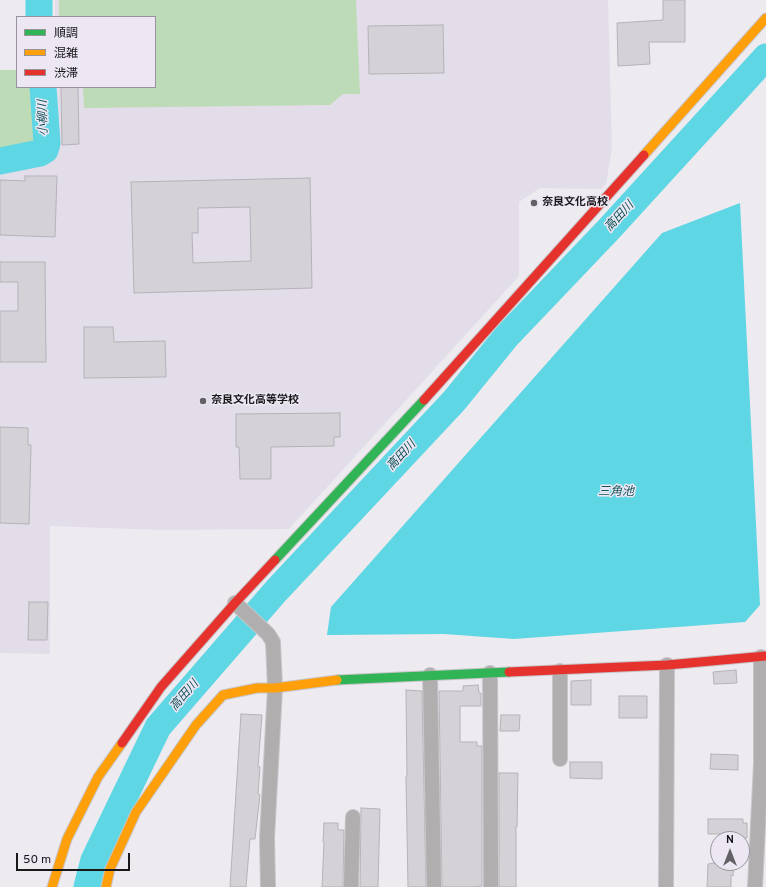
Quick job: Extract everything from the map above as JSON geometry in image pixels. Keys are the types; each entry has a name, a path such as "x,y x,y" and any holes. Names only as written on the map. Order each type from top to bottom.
{"street":[{"path":"52,887 67,839 98,777 161,687 239,607 766,18"},
{"path":"239,607 268,634 273,642 275,688 267,838 268,887"},
{"path":"106,887 110,869 136,812 196,725 224,695 257,688 275,688 339,680 430,675 560,671 667,665 764,657 761,764 761,865 756,887"},
{"path":"666,887 667,665"},
{"path":"560,671 560,759"},
{"path":"490,673 491,887"},
{"path":"430,675 434,887"},
{"path":"351,887 353,817"}],"shaded area":[{"name":"奈良文化高等学校","path":"55,0 608,0 612,148 606,184 601,189 540,188 519,202 519,276 289,529 161,530 50,526 50,654 0,653 0,168 38,165 51,159 58,147 57,88 156,88 156,16 55,16"}],"green space":[{"path":"59,0 356,0 360,94 343,94 330,105 84,108 83,88 156,88 156,16 59,16"},
{"path":"0,70 16,70 16,88 38,88 41,145 35,150 0,155"}],"water":[{"name":"三角池","path":"740,203 760,605 745,622 514,639 444,634 327,635 331,607 662,233"}],"building":[{"path":"663,0 685,0 685,42 649,42 650,64 618,66 617,23 663,20"},
{"path":"443,25 444,73 369,74 368,26"},
{"path":"61,88 78,88 79,144 62,145"},
{"path":"25,176 57,176 55,237 0,235 0,180 25,181"},
{"path":"310,178 312,288 134,293 131,182","holes":["250,207 251,261 193,263 192,233 198,233 198,208"]},
{"path":"0,262 45,262 46,362 0,362 0,311 18,311 18,282 0,282"},
{"path":"84,327 113,327 114,342 165,341 166,377 84,378"},
{"path":"340,413 340,437 334,437 334,446 271,447 271,479 240,479 239,447 236,447 236,414"},
{"path":"0,427 28,428 28,445 31,445 29,524 0,523"},
{"path":"29,602 48,602 47,640 28,640"},
{"path":"736,670 737,683 714,684 713,672"},
{"path":"591,680 591,705 571,705 571,681"},
{"path":"478,685 479,693 481,693 481,706 460,706 460,742 477,742 477,746 482,746 482,886 442,887 439,691 463,691 463,686"},
{"path":"406,690 422,691 426,887 408,887"},
{"path":"619,696 647,696 647,718 619,718"},
{"path":"241,714 262,715 258,767 260,767 258,794 260,795 255,839 250,839 246,887 230,887"},
{"path":"501,715 520,715 519,731 500,731"},
{"path":"711,754 738,755 738,770 710,769"},
{"path":"570,762 602,762 602,779 570,778"},
{"path":"499,773 518,773 516,887 500,887 499,885"},
{"path":"361,808 380,809 378,887 360,887"},
{"path":"708,819 743,819 743,823 747,823 747,831 710,831 710,834 708,834"},
{"path":"324,823 338,823 338,830 344,830 343,887 322,887"},
{"path":"708,864 710,864 710,871 733,871 733,876 731,875 731,887 707,887"}],"waterway":[{"name":"小柳川","path":"39,0 39,16"},
{"name":"高田川","path":"87,887 94,860 158,727 276,591 454,401 506,337 609,229 766,57"},
{"name":"小柳川","path":"0,161 40,153 45,150 47,143 43,88"}],"traffic: fast":[{"path":"275,560 424,400"},
{"path":"337,680 509,672"}],"traffic: slow":[{"path":"644,155 766,18"},
{"path":"106,887 110,869 136,812 196,725 223,695 257,688 275,688 337,680"},
{"path":"52,887 67,839 98,777 122,743"}],"traffic: jam":[{"path":"424,400 644,155"},
{"path":"122,743 161,687 275,560"},
{"path":"509,672 667,665 766,656"}],"place":[{"name":"奈良文化高校","path":"534,203"},
{"name":"奈良文化高等学校","path":"203,401"}]}
